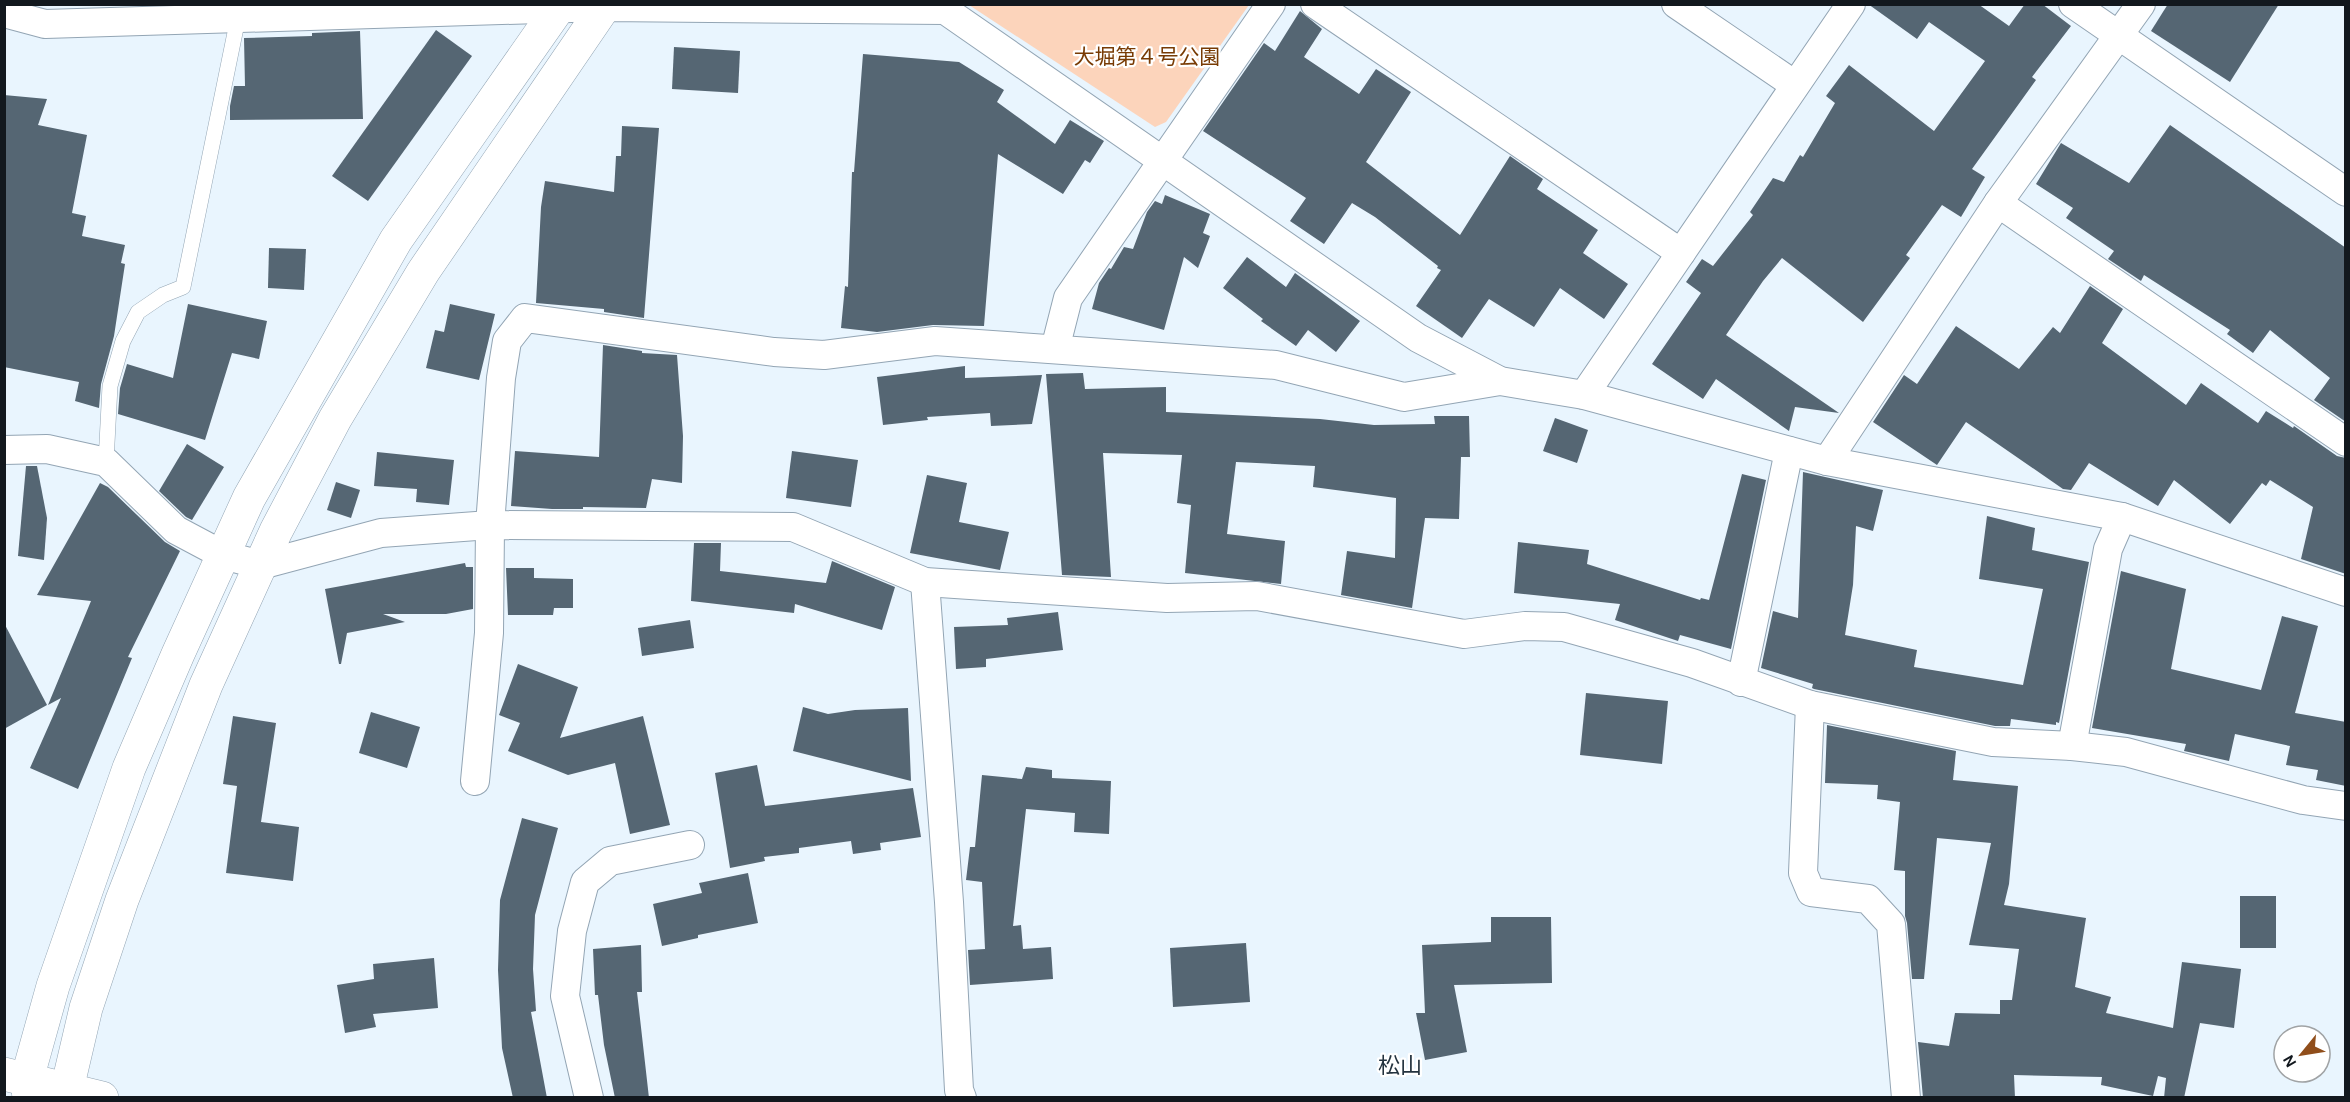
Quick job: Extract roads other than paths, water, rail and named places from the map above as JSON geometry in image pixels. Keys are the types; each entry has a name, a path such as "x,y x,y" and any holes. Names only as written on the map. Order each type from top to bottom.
{"street":[{"path":"1055,349 1068,298 1271,4"},
{"path":"1315,4 1681,253"},
{"path":"1676,4 1795,85"},
{"path":"1584,395 1851,4"},
{"path":"2073,4 2346,192"},
{"path":"1827,461 1998,203 2141,4"},
{"path":"63,1093 86,1008 122,900 206,684 276,531 335,419 423,272 605,6"},
{"path":"4,13 45,24 605,6 899,7 945,10 1418,338 1500,381 1584,395 1827,461 2122,517 2346,592"},
{"path":"102,1098 20,1084 129,768 254,488 396,240 560,7"},
{"path":"1998,203 2346,442"},
{"path":"474,780 489,633 490,525 501,378 507,341 525,318 774,352 824,355 935,340 1276,365 1404,398 1500,381"},
{"path":"4,450 47,449 106,462 176,530 223,555 261,565 381,533 490,525 792,527 925,582 1167,598 1257,596 1464,634 1525,626 1564,627 1692,663 1810,705 1993,742 2072,746 2126,752 2303,800 2346,806"},
{"path":"1742,682 1789,451"},
{"path":"2072,746 2108,549 2122,517"},
{"path":"925,582 950,902 959,1090 962,1098"},
{"path":"1810,705 1803,873 1810,892 1868,899 1891,924 1906,1098"},
{"path":"589,1098 565,996 572,931 585,882 610,861 690,845"}],"lane":[{"path":"106,462 110,386 123,341 138,312 164,295 183,287 238,18"}],"district":[{"name":"松山","path":"1400,1066"}],"park label":[{"name":"大堀第４号公園","path":"1147,57"}]}
